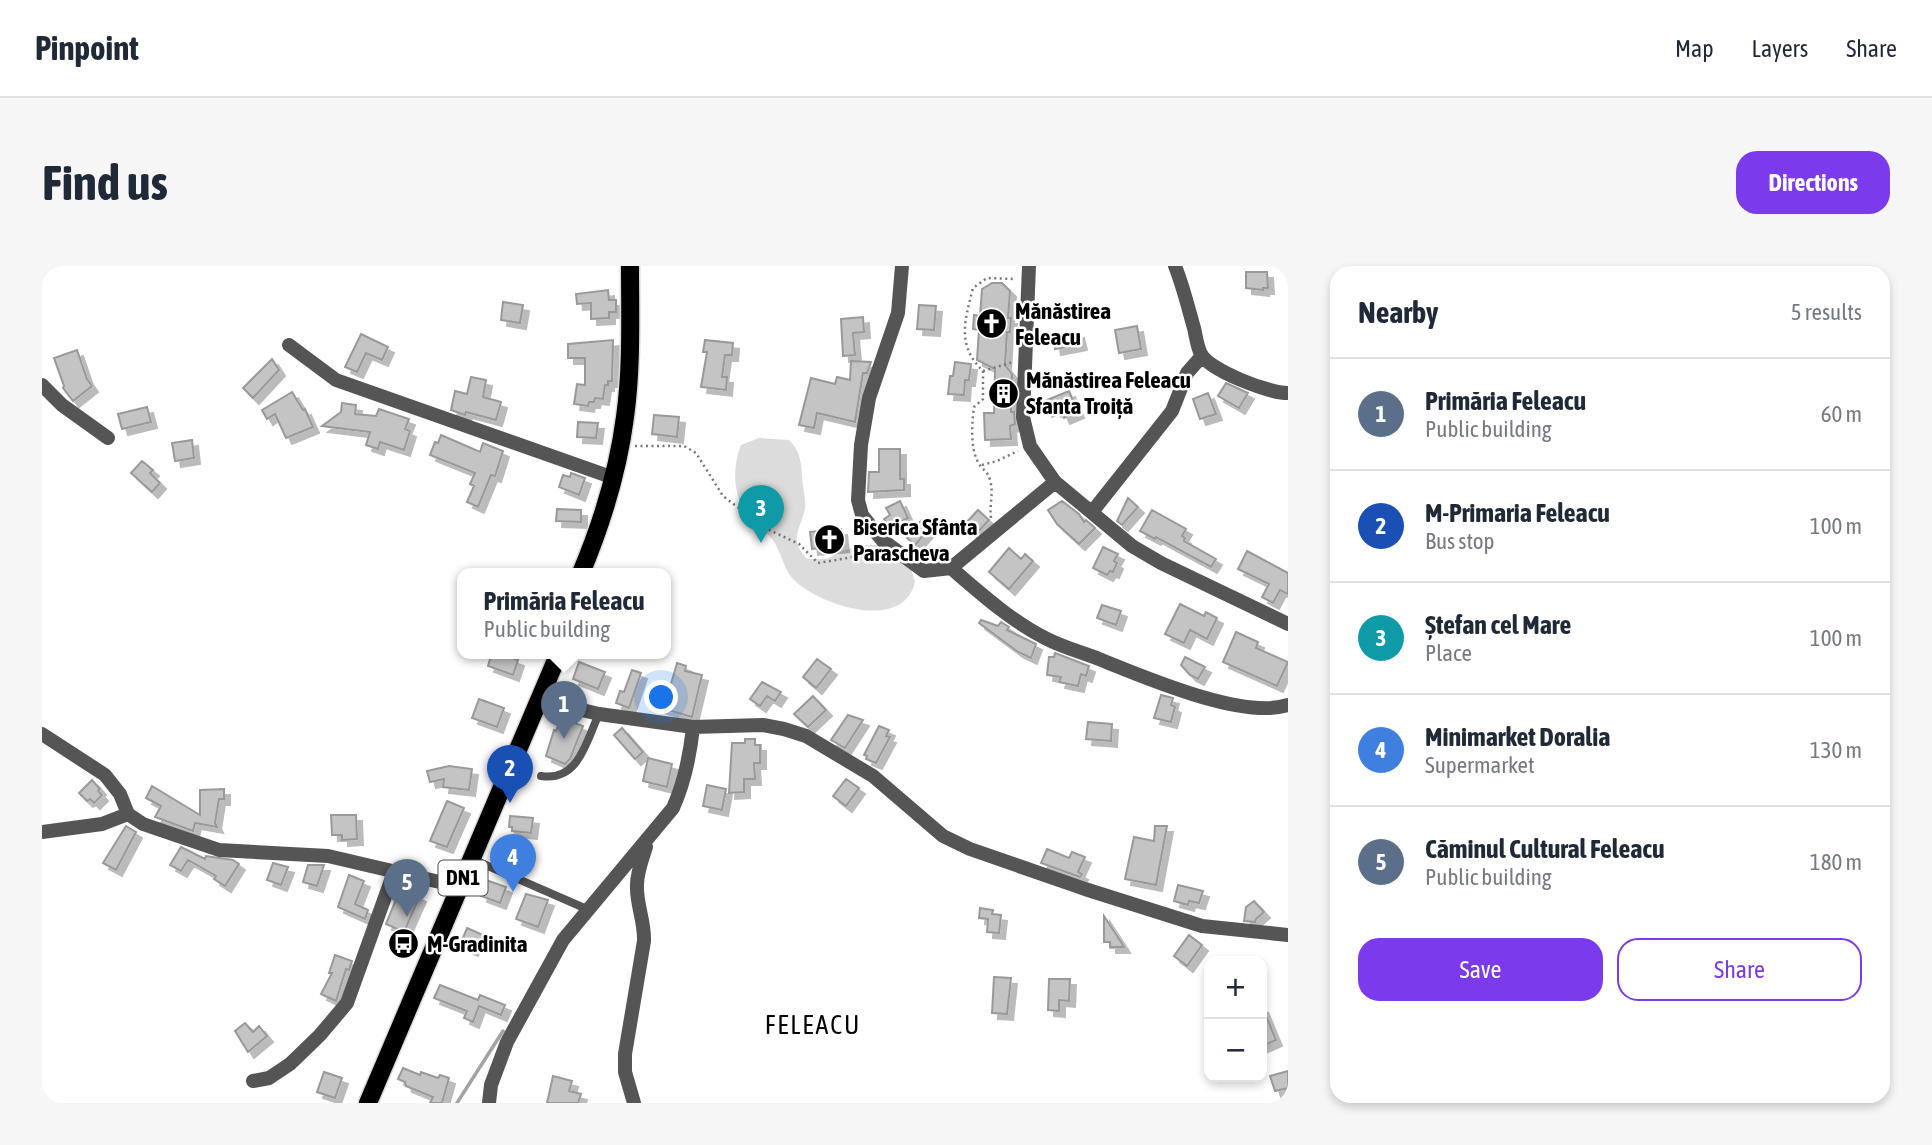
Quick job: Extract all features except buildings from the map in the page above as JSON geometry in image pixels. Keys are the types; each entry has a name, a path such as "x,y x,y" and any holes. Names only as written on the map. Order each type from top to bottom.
{"main road":[{"path":"583,568 614,478 625,417 629,384 630,266"},
{"path":"595,568 615,516 632,446 640,385 641,266"},
{"name":"DN1","path":"356,1103 544,659"},
{"name":"DN1","path":"369,1103 556,659"}],"street":[{"path":"902,266 898,313 869,398 861,445 858,500 862,515 882,540 924,571 951,568 1055,482"},
{"path":"1175,266 1202,356 1220,370 1253,385 1275,393 1288,393"},
{"path":"1029,272 1023,417 1030,446 1055,482 1132,547 1288,624"},
{"path":"289,345 336,380 614,478"},
{"path":"1092,512 1172,411 1187,373 1202,356"},
{"path":"42,385 62,405 108,438"},
{"path":"951,568 988,600 1045,638 1174,689 1253,708 1275,709 1288,705"},
{"path":"539,700 599,714 693,727 763,725 806,736 873,776 943,836 970,849 1202,926 1288,935"},
{"path":"489,1103 491,1085 507,1042 563,940 673,808 683,786 693,727"},
{"path":"42,734 105,775 120,794 128,814 143,824 219,850 328,856 448,884"},
{"path":"42,832 102,824 128,814"},
{"path":"634,1103 625,1072 625,1054 644,941 645,929 636,888 648,840"},
{"path":"253,1081 269,1078 290,1064 348,1003 394,872"}],"lane":[{"path":"541,776 549,778 564,774 576,765 599,714"},
{"path":"471,859 589,910"}],"path":[{"path":"993,533 988,525 991,520 989,508 993,499 991,483 988,472 978,462 971,430 974,407 983,399 983,371 969,354 964,340 972,288 987,278 1029,272"},
{"path":"983,371 1010,362"},
{"path":"632,446 684,446 696,453 723,496 765,528 799,544 818,563 893,548"},
{"path":"981,466 1030,446"}],"shaded area":[{"path":"759,438 789,440 799,456 805,506 797,541 807,559 826,559 864,545 880,545 911,569 915,582 907,598 895,607 860,610 823,598 795,581 772,539 756,525 743,508 736,488 736,466 741,445"}],"waterway":[{"path":"457,1103 503,1031"}],"place":[{"name":"Mănăstirea Feleacu","path":"992,324"},
{"name":"Mănăstirea Feleacu Sfanta Troiță","path":"1003,393"},
{"name":"Biserica Sfânta Parascheva","path":"830,540"},
{"name":"Ștefan cel Mare","path":"761,543"},
{"name":"Primăria Feleacu","path":"564,739"},
{"name":"M-Primaria Feleacu","path":"510,803"},
{"name":"Minimarket Doralia","path":"513,892"},
{"name":"Căminul Cultural Feleacu","path":"407,917"},
{"name":"M-Gradinita","path":"404,944"}],"district":[{"name":"FELEACU","path":"813,1025"}]}
